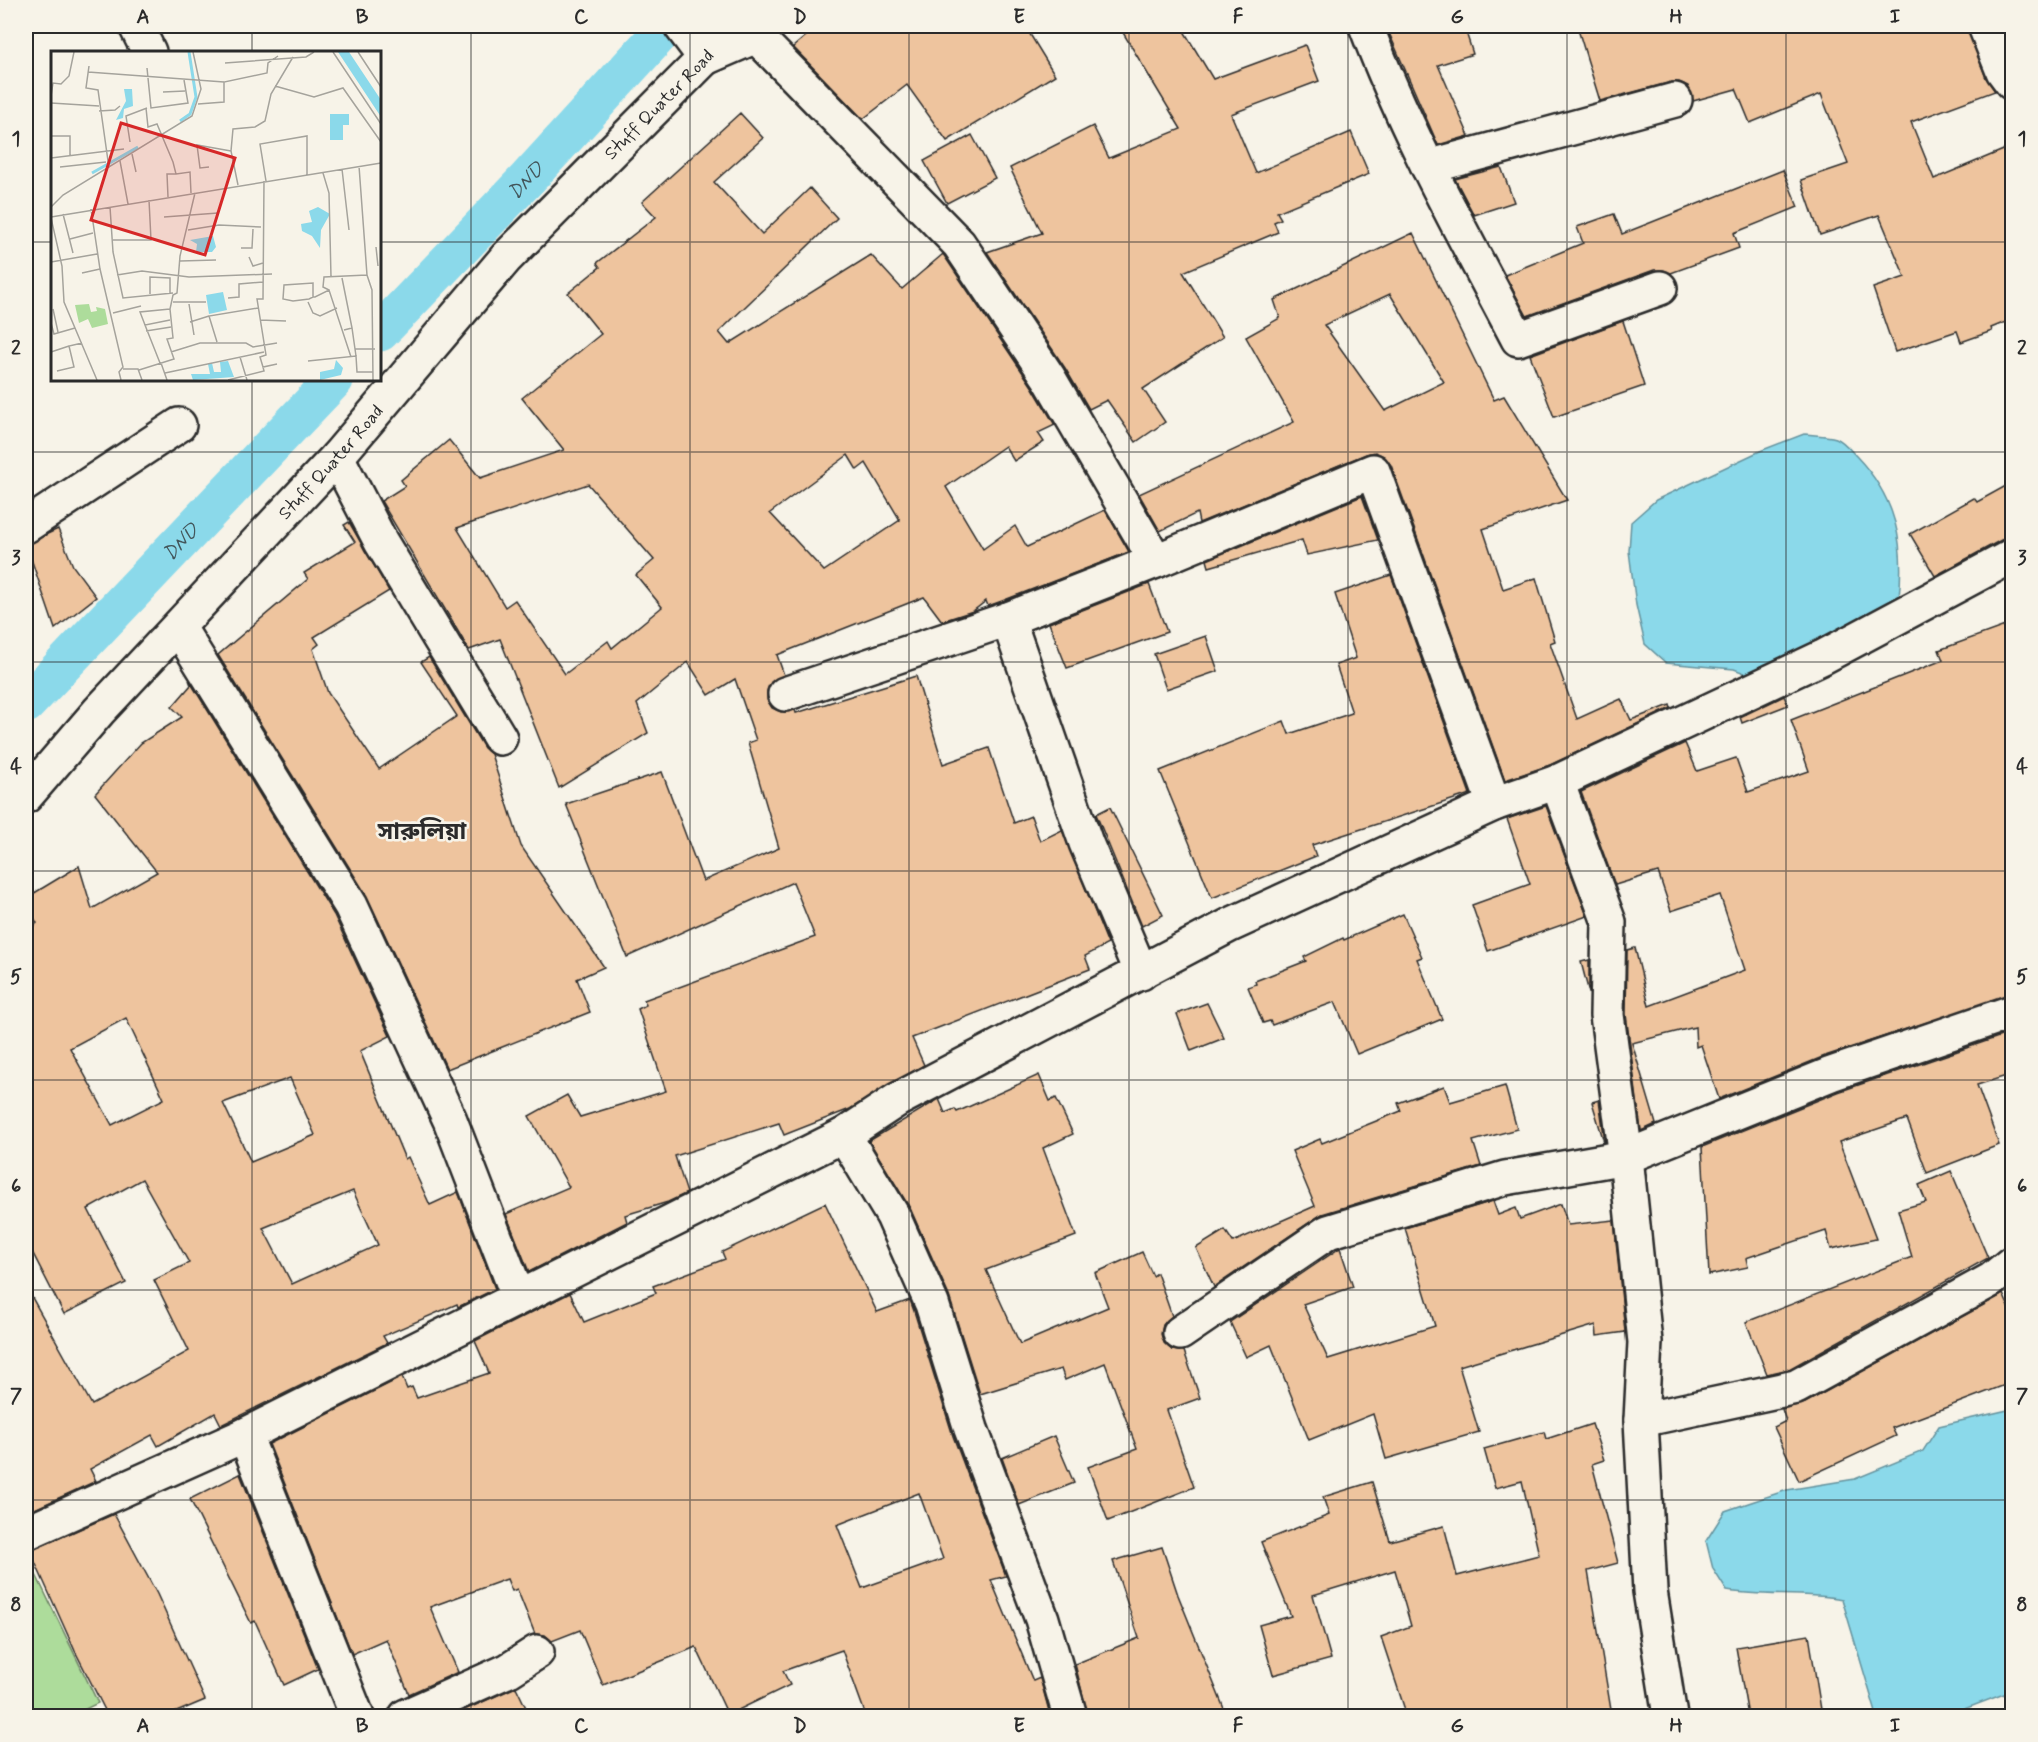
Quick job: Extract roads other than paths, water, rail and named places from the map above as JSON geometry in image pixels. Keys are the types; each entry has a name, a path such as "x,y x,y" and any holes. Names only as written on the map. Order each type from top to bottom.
{"street":[{"path":"136,26 148,51"},
{"path":"681,26 705,56 756,36 959,244 1049,378 1156,561"},
{"name":"Stuff Quater Road","path":"26,796 99,711 337,457 506,258 733,26"},
{"path":"1366,26 1389,87 1518,339 1660,288"},
{"path":"1984,26 2004,71 2013,83"},
{"path":"1428,167 1675,100"},
{"path":"26,526 179,425"},
{"path":"337,457 381,542 500,738"},
{"path":"785,694 1008,619 1156,561 1373,471 1494,804"},
{"path":"26,1533 245,1435 518,1296 844,1135 897,1100 1230,925 1494,804 1557,782 1823,657 2013,556"},
{"path":"1008,619 1086,843 1141,973"},
{"path":"179,628 351,906 450,1120 518,1296"},
{"path":"1557,782 1609,922 1607,1015 1626,1157 1645,1342 1641,1420 1650,1591 1670,1716"},
{"path":"1180,1334 1328,1232 1505,1178 1626,1157 1831,1074 2013,1012"},
{"path":"844,1135 893,1216 932,1304 975,1440 1042,1619 1070,1716"},
{"path":"1641,1420 1796,1387 1991,1280 2013,1263"},
{"path":"245,1435 357,1716"},
{"path":"406,1716 509,1670 537,1652"}],"water":[{"path":"1804,434 1829,436 1842,441 1881,489 1895,522 1899,540 1901,578 1899,598 1755,677 1734,669 1666,663 1645,644 1636,605 1629,551 1631,522 1656,500 1760,451"},
{"path":"2012,1409 2012,1691 1946,1716 1877,1716 1842,1599 1727,1591 1713,1569 1706,1541 1725,1511 1787,1490 1855,1479 1923,1451 1939,1426"}],"waterway":[{"name":"DND","path":"381,331 528,178 667,26"},
{"name":"DND","path":"26,704 333,381"}],"district":[{"name":"সারুলিয়া","path":"422,831"}]}
